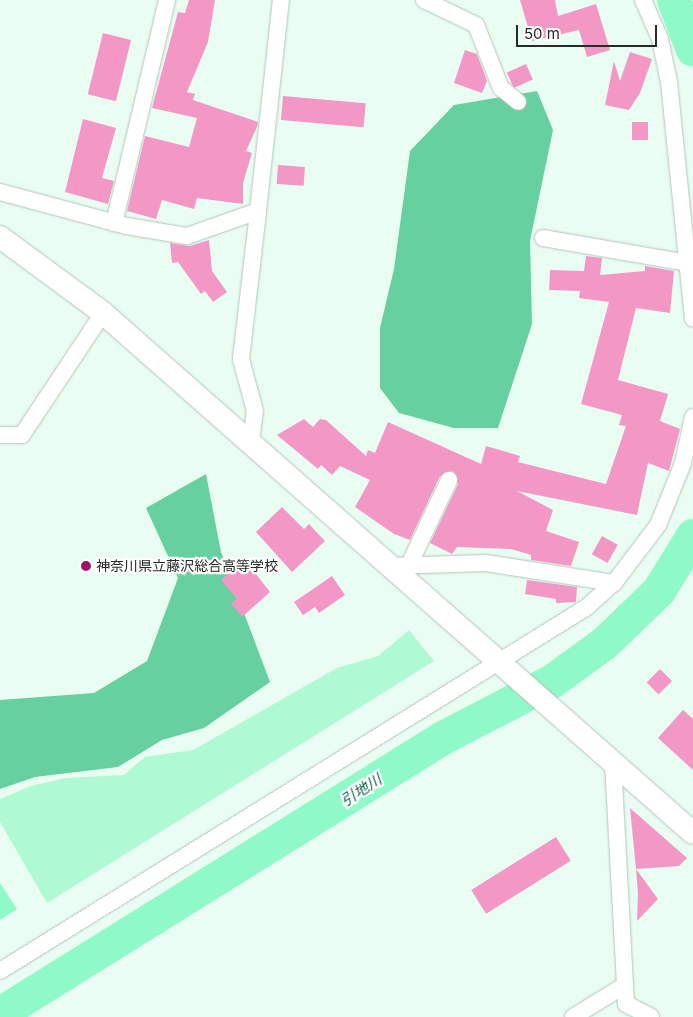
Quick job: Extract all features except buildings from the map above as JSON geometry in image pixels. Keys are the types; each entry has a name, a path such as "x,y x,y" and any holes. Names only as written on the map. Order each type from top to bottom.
{"street":[{"path":"114,223 167,0"},
{"path":"251,442 255,411 241,359 281,0"},
{"path":"424,0 476,25 501,88 518,102"},
{"path":"643,0 660,39 669,82 693,319"},
{"path":"0,192 114,223 187,236 258,211"},
{"path":"0,237 103,313 251,442 400,565 503,668 693,833"},
{"path":"543,238 688,263"},
{"path":"0,434 22,436 103,313"},
{"path":"0,972 503,668 587,607 614,583 658,525 684,463 693,417"},
{"path":"400,565 449,480"},
{"path":"400,565 486,563 614,583"},
{"path":"613,763 626,1004 651,1017"},
{"path":"573,1017 626,985"}],"shaded area":[{"path":"537,91 553,130 530,241 532,324 498,428 454,428 399,413 380,388 380,328 394,269 410,151 454,105"},
{"path":"206,474 221,552 270,682 204,728 162,740 118,767 35,777 0,789 0,700 94,693 147,661 178,578 146,508"},
{"path":"409,630 434,661 47,903 0,822 0,799 31,786 66,778 124,775 145,757 193,750 337,668 378,656"},
{"path":"0,883 17,909 0,920"}],"waterway":[{"name":"引地川","path":"674,0 693,50"},
{"name":"引地川","path":"0,1014 443,738 553,681 605,643 659,591 693,536"}],"place":[{"name":"神奈川県立藤沢総合高等学校","path":"86,566"}]}
